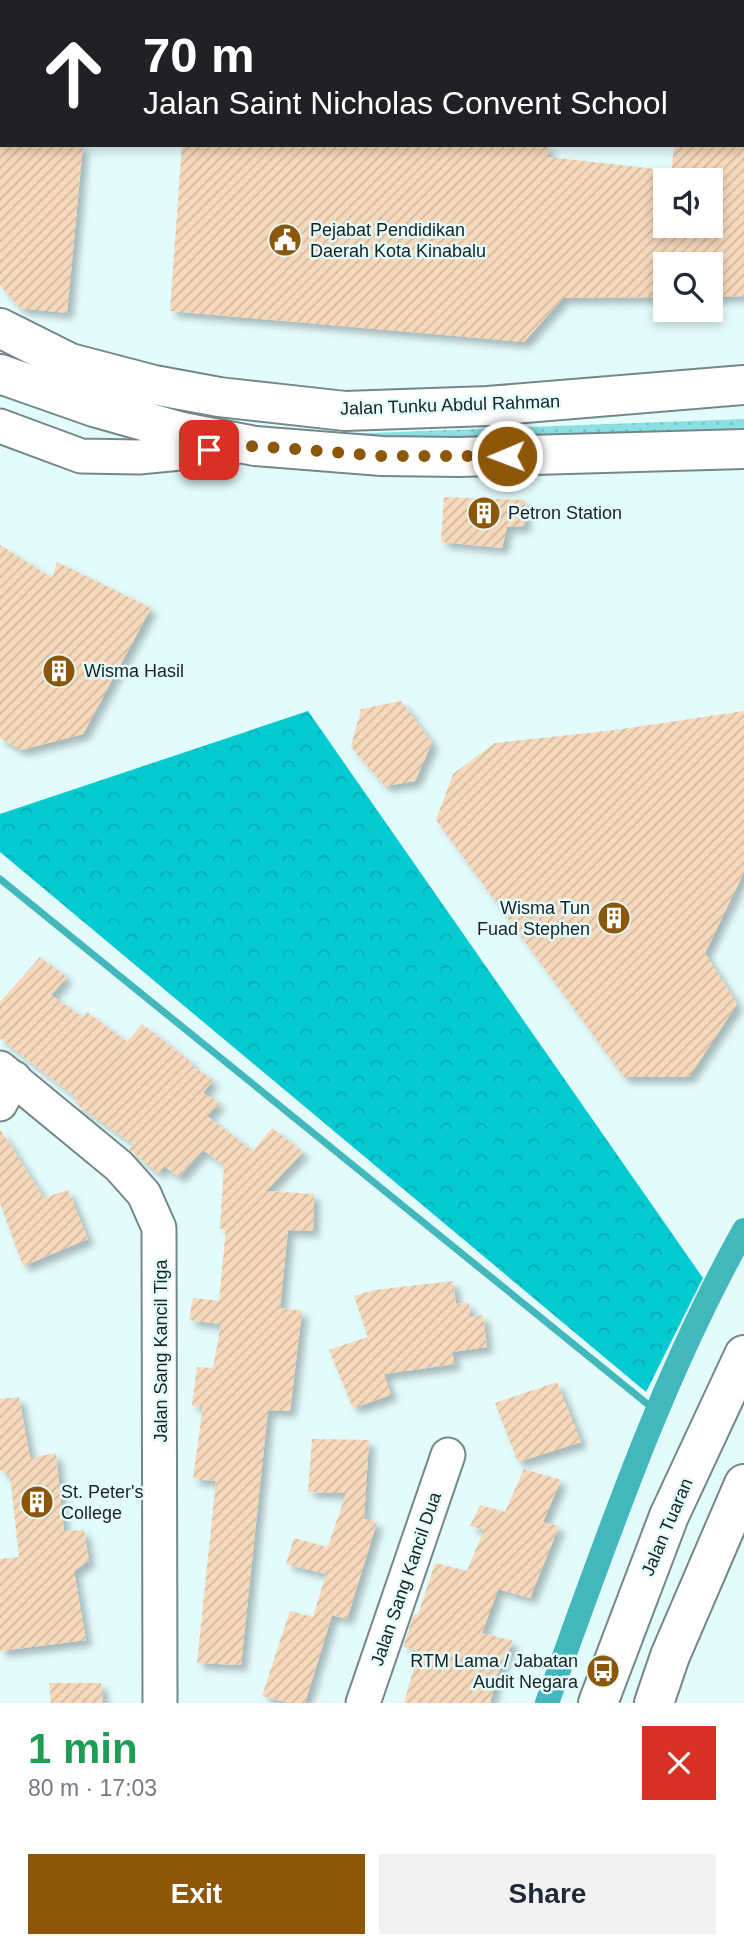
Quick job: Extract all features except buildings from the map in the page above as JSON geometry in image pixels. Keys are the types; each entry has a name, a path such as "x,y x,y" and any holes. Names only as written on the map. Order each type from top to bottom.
{"main road":[{"name":"Jalan Tunku Abdul Rahman","path":"1,328 70,363 154,385 219,397 345,411 488,406 744,384"},
{"path":"0,374 94,407 182,432 256,446 382,456 447,457 738,452"},
{"name":"Jalan Tuaran","path":"598,1703 669,1516 744,1355"},
{"path":"654,1703 670,1656 744,1484"}],"street":[{"path":"0,426 81,456 139,457 256,446"},
{"name":"Jalan Sang Kancil Tiga","path":"5,1083 119,1166 144,1194 159,1228 160,1703"},
{"name":"Jalan Sang Kancil Dua","path":"363,1703 448,1455"}],"shaded area":[{"path":"744,419 744,431 415,444 344,434"}],"green space":[{"path":"308,711 703,1278 646,1392 0,852 0,814"}],"waterway":[{"path":"0,879 656,1411"},
{"path":"547,1703 660,1403 744,1230"}],"place":[{"name":"Pejabat Pendidikan Daerah Kota Kinabalu","path":"285,240"},
{"name":"Petron Station","path":"484,513"},
{"name":"Wisma Hasil","path":"59,671"},
{"name":"Wisma Tun Fuad Stephen","path":"614,918"},
{"name":"St. Peter's College","path":"37,1502"},
{"name":"RTM Lama / Jabatan Audit Negara","path":"603,1671"}],"route":[{"path":"209,450 256,446 382,456 507,456"}]}
